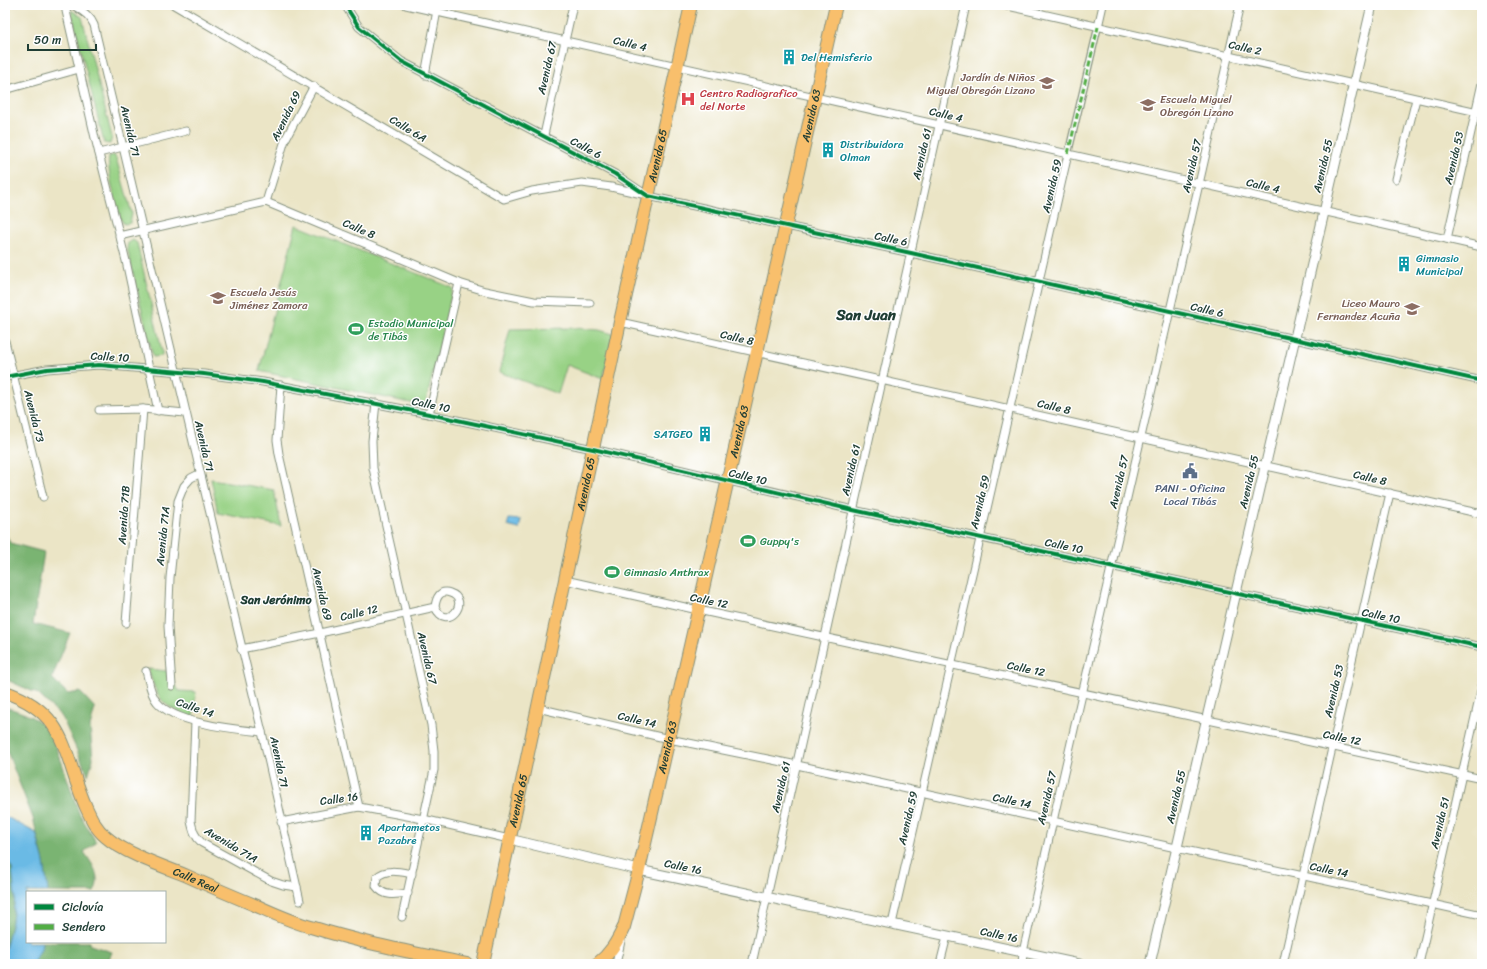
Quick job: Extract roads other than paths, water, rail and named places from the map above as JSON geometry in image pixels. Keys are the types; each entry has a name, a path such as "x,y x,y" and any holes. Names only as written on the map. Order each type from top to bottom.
{"main road":[{"name":"Avenida 65","path":"483,964 620,322 691,5"},
{"name":"Avenida 63","path":"597,964 615,945 624,927 639,870 836,5"},
{"name":"Calle Real","path":"5,692 30,702 46,715 57,729 81,794 93,821 106,837 116,844 133,853 309,927 349,938 467,964"}],"street":[{"path":"68,5 66,11 120,236 158,411"},
{"name":"Avenida 71","path":"73,5 87,14 94,25 199,474 262,732 281,822 300,901"},
{"name":"Calle 6A","path":"174,5 504,199 532,192 582,183 611,187 648,196"},
{"name":"Calle 6","path":"345,5 359,27 401,61 615,174 648,196 1039,281 1482,381"},
{"name":"Calle 4","path":"406,5 438,8 565,41 1482,246"},
{"name":"Avenida 67","path":"544,136 573,5"},
{"name":"Avenida 61","path":"752,964 966,5"},
{"name":"Calle 2","path":"1003,5 1479,113"},
{"name":"Avenida 59","path":"892,924 1103,5"},
{"name":"Avenida 57","path":"1022,964 1022,952 1240,5"},
{"name":"Avenida 55","path":"1150,964 1372,5"},
{"path":"426,75 438,8"},
{"path":"5,90 79,69"},
{"name":"Avenida 53","path":"1447,239 1479,113 1482,83"},
{"name":"Avenida 69","path":"266,202 285,140 314,86"},
{"path":"1396,179 1416,99"},
{"path":"99,153 186,131"},
{"path":"611,187 615,174"},
{"path":"120,236 266,202"},
{"name":"Calle 8","path":"266,202 459,283 484,291 534,301 590,303"},
{"path":"429,414 459,283"},
{"name":"Calle 8","path":"620,322 1482,514"},
{"name":"Avenida 73","path":"5,341 42,496"},
{"name":"Calle 10","path":"5,377 47,368 80,365 114,365 240,378 281,385 429,414 853,510 1482,647"},
{"name":"Avenida 69","path":"281,385 277,440 279,454 359,807"},
{"name":"Avenida 67","path":"376,403 372,441 372,468 431,725 434,751 434,770 402,917"},
{"path":"100,410 143,409 185,413"},
{"name":"Avenida 71B","path":"126,623 143,409"},
{"name":"Avenida 71A","path":"172,686 168,626 170,578 178,501 184,486 191,478 199,474"},
{"name":"Avenida 53","path":"1283,964 1390,493"},
{"name":"Calle 12","path":"565,580 1482,779"},
{"name":"Calle 12","path":"242,649 320,634 434,607"},
{"name":"Calle 14","path":"146,671 154,697 157,702 170,712 195,722 216,727 262,732"},
{"name":"Avenida 51","path":"1419,964 1482,686"},
{"name":"Calle 14","path":"538,708 668,739 797,765 1482,915"},
{"name":"Avenida 71A","path":"195,722 191,821 192,830 196,838 202,843 271,881 297,887"},
{"name":"Calle 16","path":"281,822 359,807 423,819 639,870 1080,964"},
{"path":"408,893 395,895 384,894 376,886 376,881 377,877 384,872 412,874"},
{"name":"Avenida 63","path":"616,964 624,927"},
{"path":"940,964 947,936"}],"water":[{"path":"509,519 521,520 519,529 507,526"},
{"path":"5,816 36,833 44,862 48,891 26,891 26,943 42,943 41,949 33,964 5,964 5,949 12,922 15,898 12,868 5,857"}],"place":[{"name":"Del Hemisferio","path":"789,57"},
{"name":"Jardín de Niños Miguel Obregón Lizano","path":"1047,83"},
{"name":"Centro Radiografico del Norte","path":"688,99"},
{"name":"Escuela Miguel Obregón Lizano","path":"1148,105"},
{"name":"Distribuidora Olman","path":"828,150"},
{"name":"Gimnasio Municipal","path":"1404,264"},
{"name":"Escuela Jesús Jiménez Zamora","path":"218,298"},
{"name":"Liceo Mauro Fernandez Acuña","path":"1412,309"},
{"name":"Estadio Municipal de Tibás","path":"356,329"},
{"name":"SATGEO","path":"705,434"},
{"name":"PANI - Oficina Local Tibás","path":"1190,471"},
{"name":"Guppy's","path":"748,541"},
{"name":"Gimnasio Anthrax","path":"612,572"},
{"name":"Apartametos Pazabre","path":"366,833"}],"district":[{"name":"San Juan","path":"866,315"},
{"name":"San Jerónimo","path":"276,600"}]}
